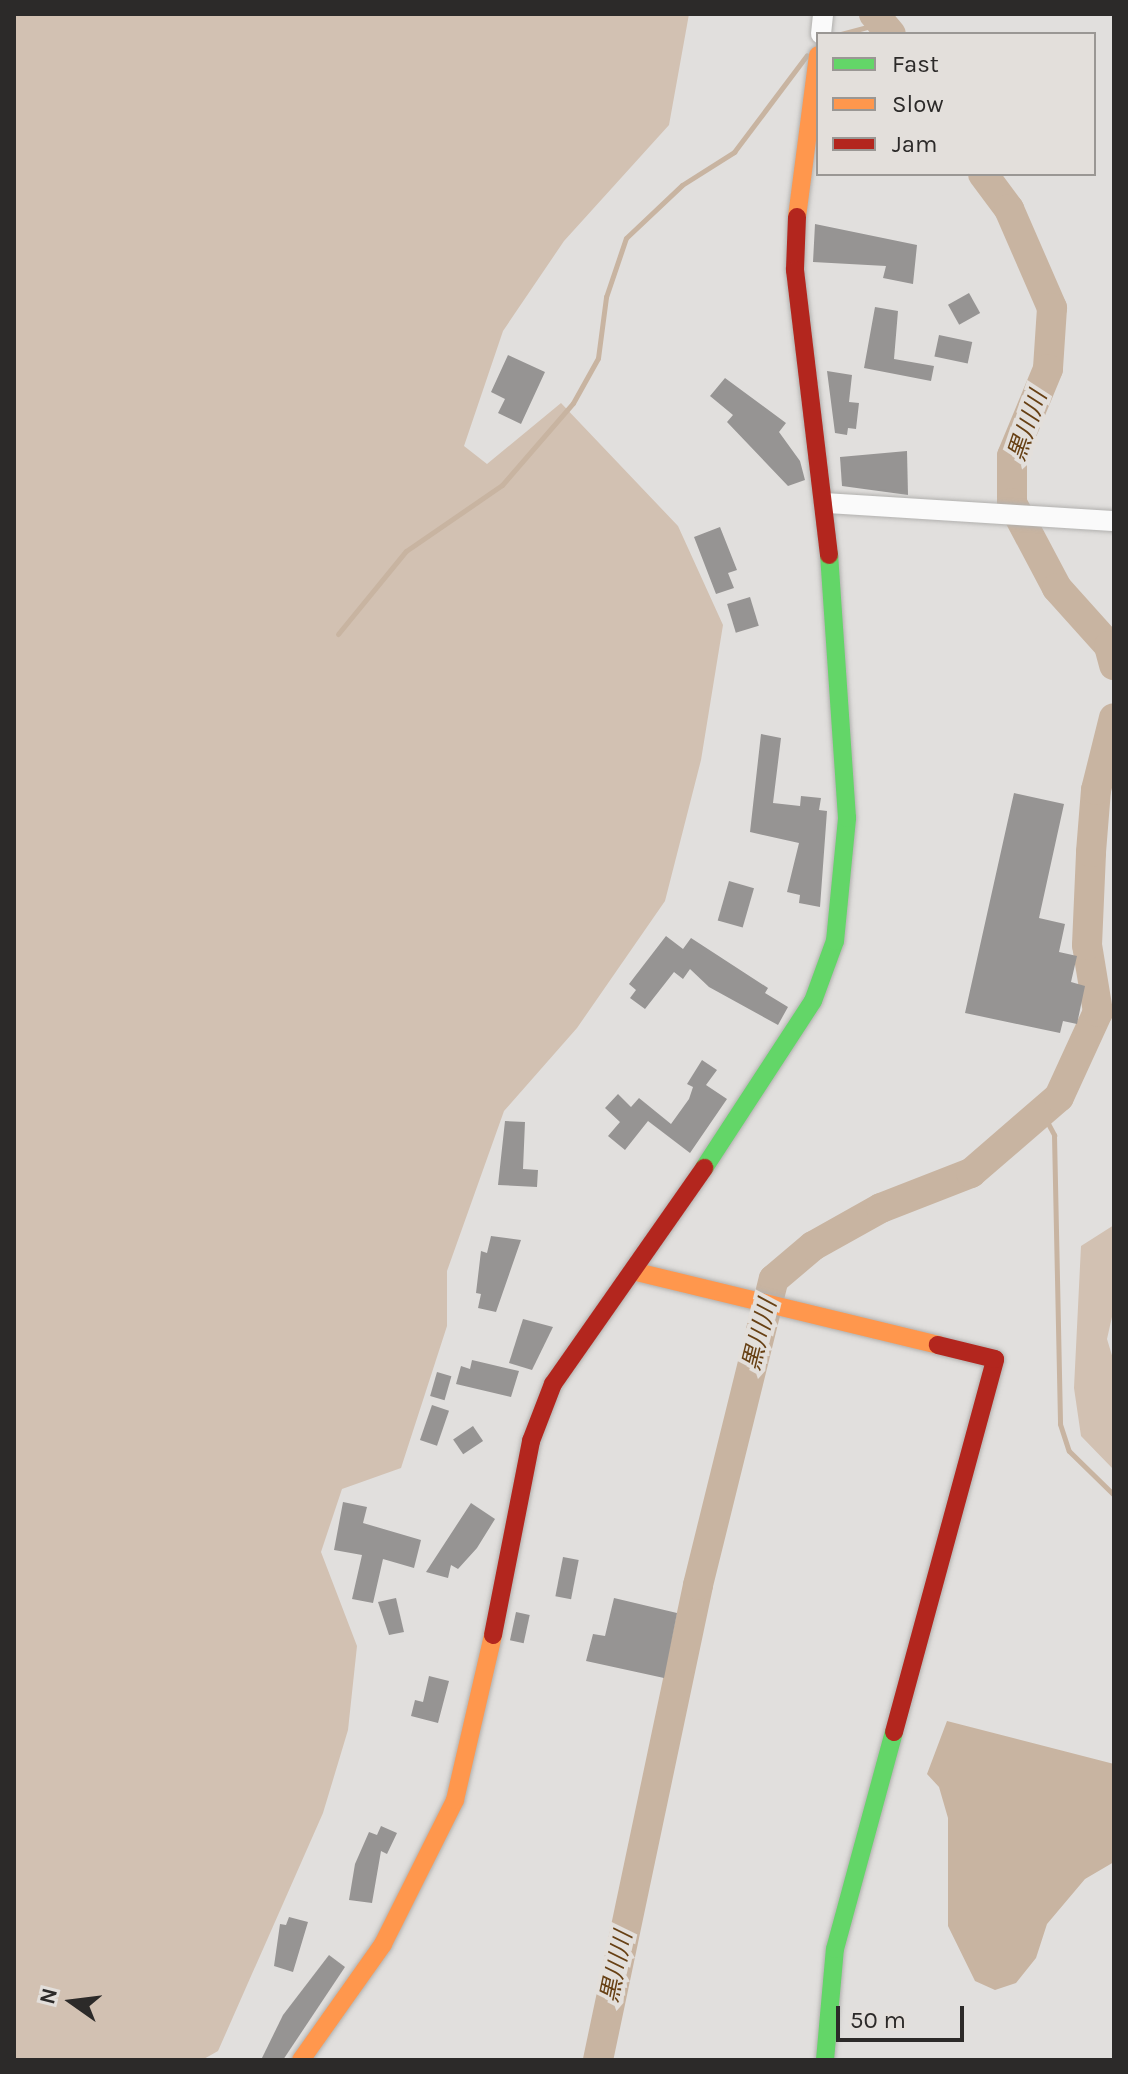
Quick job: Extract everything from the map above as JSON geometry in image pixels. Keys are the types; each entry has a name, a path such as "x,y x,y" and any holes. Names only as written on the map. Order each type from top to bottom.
{"street":[{"path":"301,2060 383,1944 455,1800 473,1740 531,1441 553,1384 798,1029 835,941 847,818 826,503 795,270 797,210 816,70"},
{"path":"826,503 1114,521"},
{"path":"633,1271 995,1359 835,1949 825,2060"}],"shaded area":[{"path":"14,14 689,14 669,125 564,241 503,331 464,446 487,464 561,403 678,526 723,625 701,760 665,901 577,1028 504,1111 447,1271 447,1326 401,1468 342,1489 321,1552 357,1646 348,1730 323,1813 218,2051 202,2060 14,2060"},
{"path":"1114,1225 1114,1308 1107,1339 1114,1362 1114,1470 1081,1436 1074,1388 1081,1246"},
{"path":"947,1721 1114,1764 1114,1862 1085,1879 1047,1924 1036,1958 1016,1983 995,1990 975,1981 948,1926 948,1818 939,1787 927,1774"}],"building":[{"path":"815,224 917,245 913,284 883,278 886,266 813,262"},
{"path":"969,293 980,313 959,325 948,305"},
{"path":"875,307 898,311 894,359 934,366 931,381 864,368"},
{"path":"939,335 972,342 968,364 934,357"},
{"path":"508,355 545,372 521,424 498,413 505,399 491,392"},
{"path":"827,371 852,375 849,402 859,403 856,429 848,428 847,435 835,433"},
{"path":"725,378 786,423 779,432 800,461 805,480 788,486 727,422 733,415 710,396"},
{"path":"907,451 908,495 842,486 840,457"},
{"path":"720,527 737,570 728,573 734,588 716,594 694,537"},
{"path":"750,597 759,626 736,633 727,604"},
{"path":"761,734 781,738 773,803 800,806 801,796 821,798 819,810 827,811 820,907 799,903 800,895 787,892 799,843 750,832"},
{"path":"1014,793 1064,804 1039,918 1065,924 1059,952 1077,956 1071,982 1085,986 1077,1024 1063,1021 1060,1033 965,1013"},
{"path":"729,881 754,888 743,928 718,920"},
{"path":"666,936 683,949 691,938 768,988 765,993 788,1007 778,1025 709,987 690,969 683,979 674,972 645,1009 630,998 636,990 629,984"},
{"path":"702,1060 717,1070 706,1085 727,1099 690,1153 648,1121 625,1150 608,1136 620,1122 605,1108 618,1094 631,1107 639,1098 671,1124 689,1099 693,1087 687,1084"},
{"path":"505,1121 525,1122 523,1169 538,1170 537,1187 498,1185"},
{"path":"491,1236 521,1240 496,1312 478,1308 481,1294 476,1293 481,1251 487,1253"},
{"path":"523,1319 553,1327 532,1370 509,1363"},
{"path":"472,1360 519,1371 511,1397 456,1384 461,1366 470,1369"},
{"path":"437,1372 451,1376 445,1400 430,1396"},
{"path":"432,1405 449,1411 437,1446 420,1440"},
{"path":"473,1426 483,1441 463,1454 453,1439"},
{"path":"343,1502 367,1507 363,1523 421,1540 414,1568 383,1559 373,1603 352,1599 362,1555 334,1550"},
{"path":"471,1503 495,1519 477,1548 458,1569 451,1565 448,1578 426,1572"},
{"path":"563,1557 579,1560 571,1599 555,1596"},
{"path":"396,1598 404,1632 389,1635 378,1602"},
{"path":"614,1598 677,1613 664,1678 586,1661 593,1634 605,1636"},
{"path":"516,1612 530,1615 524,1643 510,1640"},
{"path":"429,1676 449,1681 438,1723 411,1716 415,1700 423,1702"},
{"path":"381,1826 397,1833 387,1854 381,1851 372,1903 349,1900 355,1864 369,1832 377,1835"},
{"path":"289,1917 308,1922 293,1972 274,1966 280,1924 286,1925"},
{"path":"329,1955 345,1967 283,2060 261,2060 283,2015"}],"waterway":[{"name":"黒川川","path":"874,14 889,32"},
{"path":"848,32 882,23"},
{"path":"338,634 406,551 502,485 573,403 598,358 606,297 626,238 682,185 734,152 807,55"},
{"name":"黒川川","path":"984,176 1009,209 1052,308 1048,369 1012,456 1012,503 1057,588 1109,646 1114,665"},
{"name":"黒川川","path":"598,2060 698,1585 774,1279 813,1246 881,1208 971,1173 1059,1097 1098,1012 1087,945 1091,852 1096,790 1114,718"},
{"path":"1043,1114 1054,1135 1060,1424 1069,1451 1114,1495"}],"traffic: fast":[{"path":"704,1168 813,1001 835,941 847,818 829,555"},
{"path":"825,2060 835,1949 894,1732"}],"traffic: slow":[{"path":"797,217 816,70"},
{"path":"633,1271 938,1345"},
{"path":"301,2060 383,1944 455,1800 493,1635"}],"traffic: jam":[{"path":"797,217 795,270 829,555"},
{"path":"493,1635 531,1441 553,1384 704,1168"},
{"path":"894,1732 995,1359 938,1345"}]}
